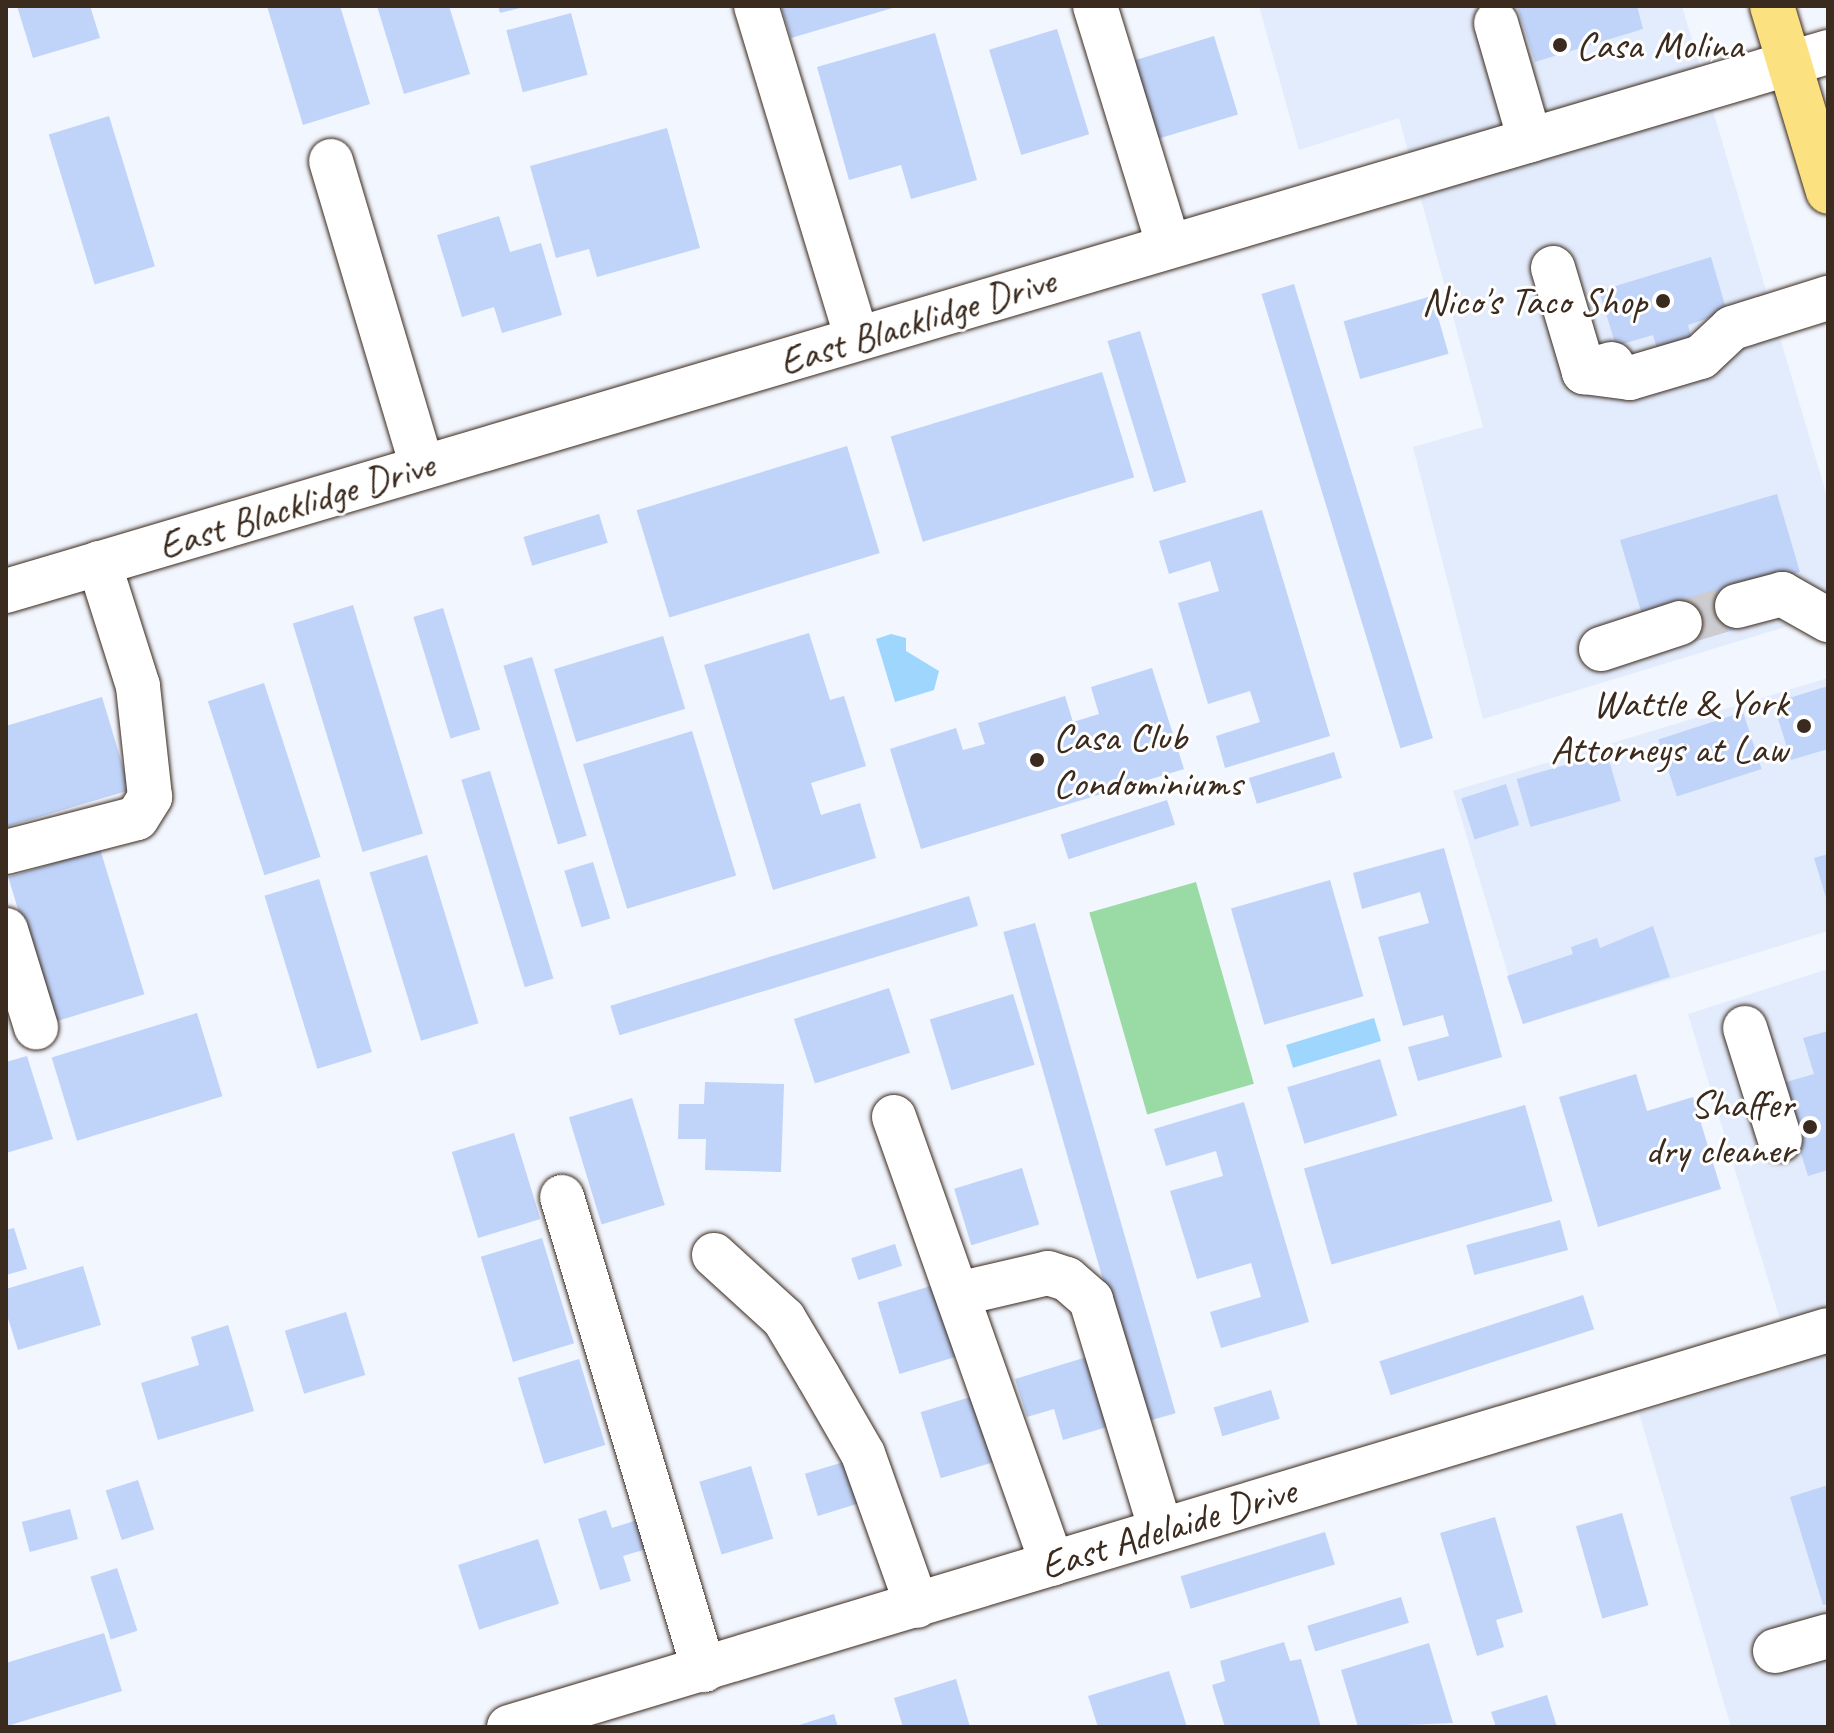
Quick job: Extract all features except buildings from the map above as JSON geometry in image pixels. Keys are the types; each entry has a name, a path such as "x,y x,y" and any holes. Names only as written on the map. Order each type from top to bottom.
{"main road":[{"path":"1772,6 1808,58 1828,192"}],"street":[{"path":"756,6 857,338"},
{"path":"1095,6 1169,246"},
{"path":"1496,23 1530,140"},
{"name":"East Blacklidge Drive","path":"6,591 1808,58"},
{"path":"331,161 422,467"},
{"path":"1553,268 1584,372"},
{"path":"1584,372 1828,298"},
{"path":"1584,372 1630,378 1701,357 1694,339"},
{"path":"6,852 137,818 150,797 138,686 99,563"},
{"path":"1737,606 1782,594 1828,620"},
{"path":"1601,649 1680,623"},
{"path":"6,930 36,1027"},
{"path":"1745,1028 1780,1140"},
{"path":"894,1117 1052,1564"},
{"path":"562,1197 704,1670"},
{"path":"714,1255 784,1319 818,1376 863,1454 917,1606"},
{"path":"958,1294 1048,1273 1067,1279 1091,1300 1161,1530"},
{"name":"East Adelaide Drive","path":"509,1727 1828,1330"},
{"path":"1775,1651 1828,1636"}],"shaded area":[{"path":"1259,6 1682,6 1828,500 1828,614 1483,719 1413,447 1483,427 1399,118 1299,150"},
{"path":"1828,678 1828,931 1523,1024 1453,791"},
{"path":"1828,969 1828,1727 1731,1727 1639,1413 1794,1366 1688,1014"}],"green space":[{"path":"1196,882 1254,1084 1147,1114 1089,913"}],"water":[{"path":"891,634 906,638 906,651 939,671 934,690 895,702 876,639"},
{"path":"1374,1018 1381,1041 1293,1068 1286,1045"}],"tunnel":[{"path":"1680,623 1737,606"}],"place":[{"name":"Casa Molina","path":"1560,45"},
{"name":"Nico's Taco Shop","path":"1663,301"},
{"name":"Wattle & York Attorneys at Law","path":"1804,726"},
{"name":"Casa Club Condominiums","path":"1037,760"},
{"name":"Shaffer dry cleaner","path":"1810,1127"}]}
